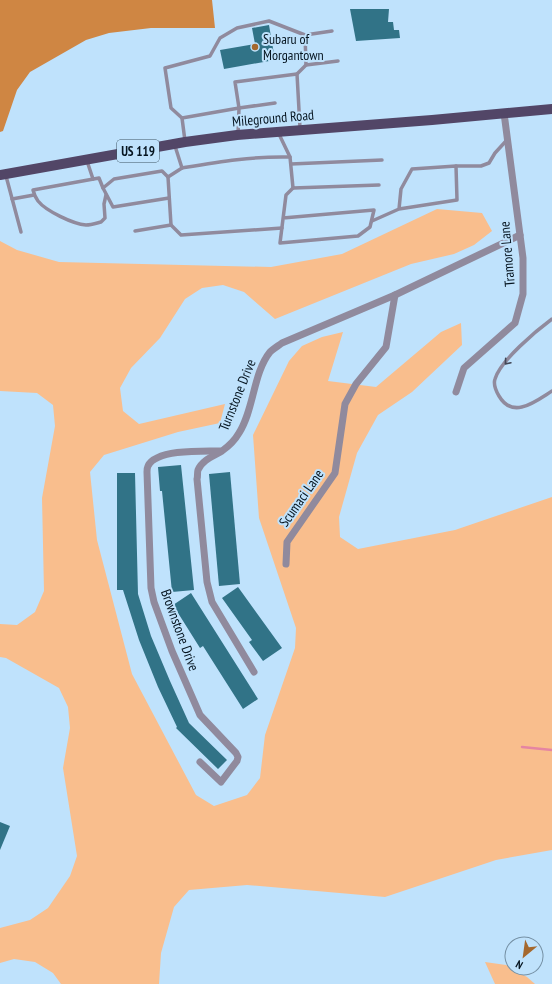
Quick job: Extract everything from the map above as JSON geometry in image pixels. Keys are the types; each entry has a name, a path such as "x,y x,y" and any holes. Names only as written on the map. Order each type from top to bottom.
{"main road":[{"name":"Mileground Road","path":"3,175 174,144 237,135 552,109"}],"street":[{"name":"Tramore Lane","path":"456,392 464,368 515,323 523,294 523,258 506,141 504,113"},
{"name":"Turnstone Drive","path":"254,672 212,602 207,582 197,479 198,470 204,462 232,443 240,432 252,400 258,375 270,352 282,343 395,295 520,235"},
{"name":"Scumaci Lane","path":"286,564 286,542 335,473 345,404 356,384 386,347 395,295"},
{"name":"Brownstone Drive","path":"200,762 221,782 238,757 236,753 200,715 172,651 154,602 151,588 147,472 148,466 153,460 162,456 175,453 222,451"}],"lane":[{"path":"186,142 182,118 171,108 165,68 210,56 220,38 237,28 269,21 306,35 332,31"},
{"path":"306,35 306,65"},
{"path":"237,135 239,108 235,82 297,74 306,65 338,61"},
{"path":"297,74 300,129"},
{"path":"182,118 275,103"},
{"path":"277,132 290,157 293,188"},
{"path":"399,209 401,189 412,169 481,166 489,163 495,153 506,141"},
{"path":"174,144 182,168"},
{"path":"168,177 182,168 230,160 269,156 290,157"},
{"path":"87,160 93,179"},
{"path":"291,164 382,160"},
{"path":"372,221 399,209 457,200 456,166"},
{"path":"103,188 114,179 162,171 168,177 171,225 181,235 282,228"},
{"path":"3,175 12,199 21,232"},
{"path":"106,195 104,204 105,218 101,222 86,225 72,222 52,212 39,202 33,190 99,178 113,207 169,198"},
{"path":"283,218 374,210 370,227 358,236 280,243 283,218 286,195 293,188 379,185"},
{"path":"12,199 34,194"},
{"path":"135,231 171,225"},
{"path":"552,319 533,333 516,350 501,368 494,381 500,398 505,403 520,408 528,406 552,391"}],"shaded area":[{"path":"0,0 212,0 215,28 151,28 109,33 86,40 30,72 17,90 3,131 0,132"},
{"path":"437,209 482,213 492,231 474,245 454,254 411,264 275,319 244,292 223,285 202,288 185,299 160,338 131,368 120,388 123,411 139,424 225,404 220,423 178,432 104,455 90,472 97,540 132,674 196,795 214,806 247,795 260,778 265,735 295,648 296,628 259,518 253,435 289,361 302,346 322,337 343,332 328,381 376,387 441,332 461,323 462,345 412,392 378,415 357,453 339,517 340,537 358,549 455,530 552,497 552,850 496,860 385,897 247,885 189,890 174,907 161,953 159,984 61,984 53,973 35,962 14,959 0,963 0,928 30,920 48,908 70,876 77,856 63,768 70,728 68,707 59,688 6,658 0,657 0,624 17,625 35,612 44,591 42,498 55,426 53,405 37,393 0,391 0,241 17,250 59,262 271,267 342,254"},
{"path":"485,962 504,965 504,976 525,976 535,984 495,984"}],"building":[{"path":"350,9 389,9 388,22 393,22 394,30 399,30 400,38 356,41"},
{"name":"Subaru of Morgantown","path":"269,25 275,60 224,69 220,50 255,44 252,28"},
{"path":"181,465 194,590 172,592 162,491 160,491 158,467"},
{"path":"230,472 240,584 219,586 209,474"},
{"path":"117,473 135,473 138,594 151,636 189,723 227,760 218,769 176,728 177,727 158,687 139,640 123,590 117,590"},
{"path":"238,587 282,648 263,661 249,642 252,640 222,598"},
{"path":"191,593 258,699 243,709 203,646 200,648 173,605"},
{"path":"0,822 10,826 0,850"}],"waterway":[{"path":"522,747 552,750"}],"place":[{"name":"Subaru of Morgantown","path":"255,47"}]}
